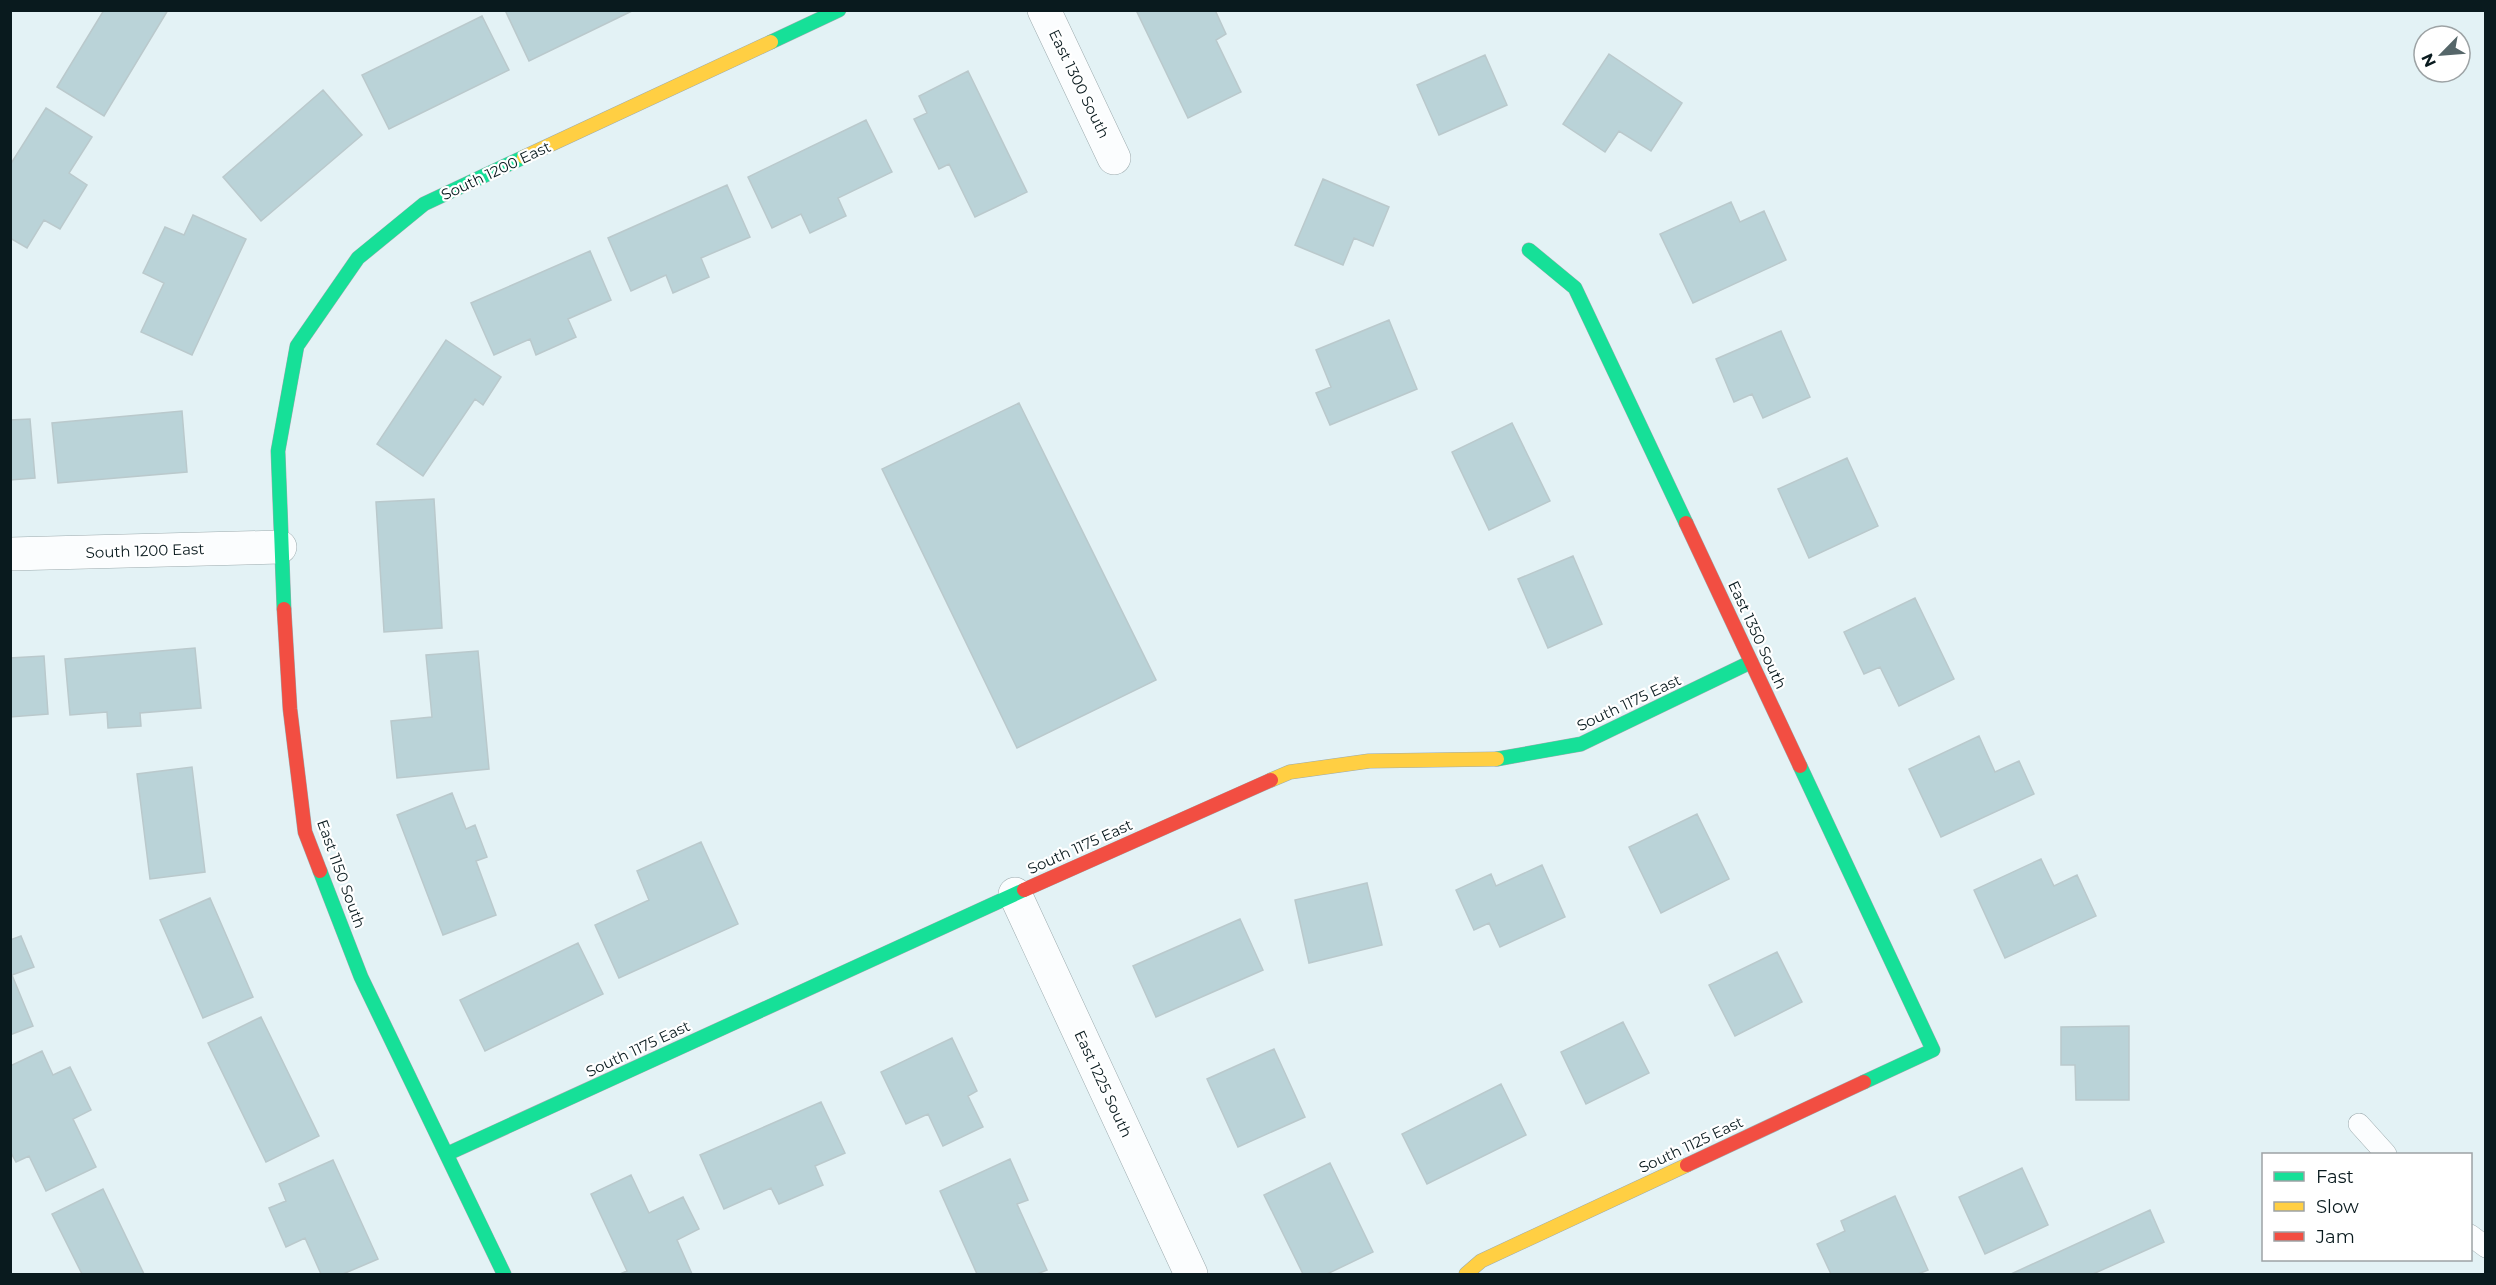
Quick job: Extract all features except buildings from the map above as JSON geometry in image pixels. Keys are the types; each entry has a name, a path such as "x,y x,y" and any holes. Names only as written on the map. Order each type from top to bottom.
{"street":[{"name":"South 1200 East","path":"278,452 297,346 358,258 424,204 839,10"},
{"name":"East 1300 South","path":"1044,10 1114,158"},
{"name":"East 1350 South","path":"1529,250 1575,288 1934,1050"},
{"name":"East 1150 South","path":"278,452 280,547 290,709 305,832 361,977 504,1275"},
{"name":"South 1200 East","path":"10,554 280,547"},
{"name":"South 1175 East","path":"447,1154 1015,894 1290,772 1369,760 1491,760 1581,744 1751,662"},
{"name":"East 1225 South","path":"1015,894 1191,1275"},
{"name":"South 1125 East","path":"1466,1275 1481,1261 1934,1050"}],"lane":[{"path":"2359,1124 2384,1153"},
{"path":"2472,1236 2486,1247"}],"traffic: fast":[{"path":"771,42 839,10"},
{"path":"284,609 278,451 297,346 358,258 424,204 524,157"},
{"path":"1529,250 1575,288 1686,523"},
{"path":"1497,759 1581,744 1751,662"},
{"path":"1800,766 1933,1050 1864,1082"},
{"path":"320,871 361,977 504,1274"},
{"path":"447,1154 1024,890"}],"traffic: slow":[{"path":"524,157 771,42"},
{"path":"1271,780 1290,772 1369,761 1497,759"},
{"path":"1466,1274 1481,1261 1687,1165"}],"traffic: jam":[{"path":"1686,523 1800,766"},
{"path":"284,609 290,709 305,832 320,871"},
{"path":"1024,890 1271,780"},
{"path":"1687,1165 1864,1082"}]}
